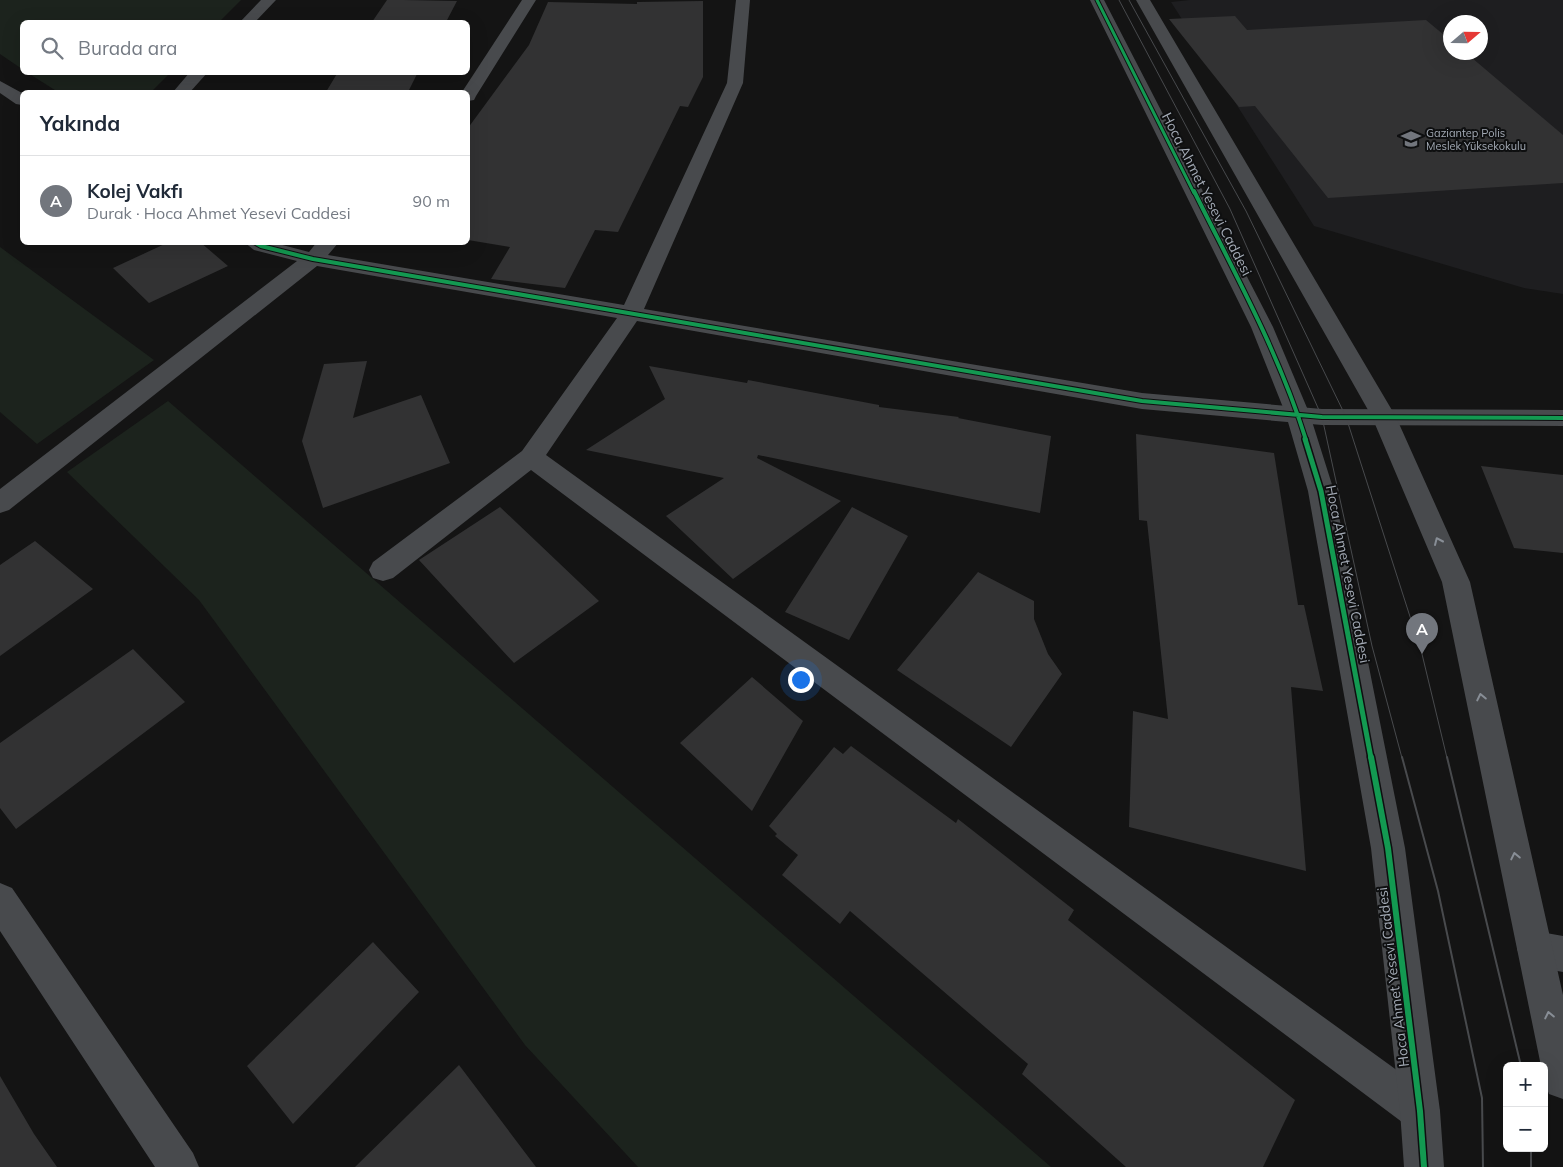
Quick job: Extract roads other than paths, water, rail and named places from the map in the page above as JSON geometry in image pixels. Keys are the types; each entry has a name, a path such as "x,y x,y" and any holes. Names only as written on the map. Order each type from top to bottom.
{"street":[{"path":"249,20 269,0"},
{"path":"470,93 528,0"},
{"path":"383,570 531,457 631,314 736,83 742,0"},
{"name":"Hoca Ahmet Yesevi Caddesi","path":"1097,0 1262,327 1298,415 1321,491 1388,848 1420,1111 1424,1167"},
{"path":"1143,0 1384,417 1456,582 1549,952 1563,1080"},
{"path":"183,90 197,75"},
{"path":"0,86 20,99"},
{"path":"259,245 313,259 1142,402 1298,415 1563,418"},
{"path":"0,503 313,259 326,245"},
{"path":"531,457 1420,1111"},
{"path":"3,911 179,1167"}],"tram line":[{"path":"1119,0 1230,209 1322,417 1372,646 1402,758"},
{"path":"1129,0 1246,211 1346,417 1422,654 1447,758"},
{"path":"1402,757 1438,891 1482,1098 1483,1167"},
{"path":"1447,757 1520,1062"},
{"path":"1531,1152 1531,1167"}],"place":[{"name":"Gaziantep Polis Meslek Yüksekokulu","path":"1411,139"},
{"name":"Kolej Vakfı","path":"1422,654"}]}
